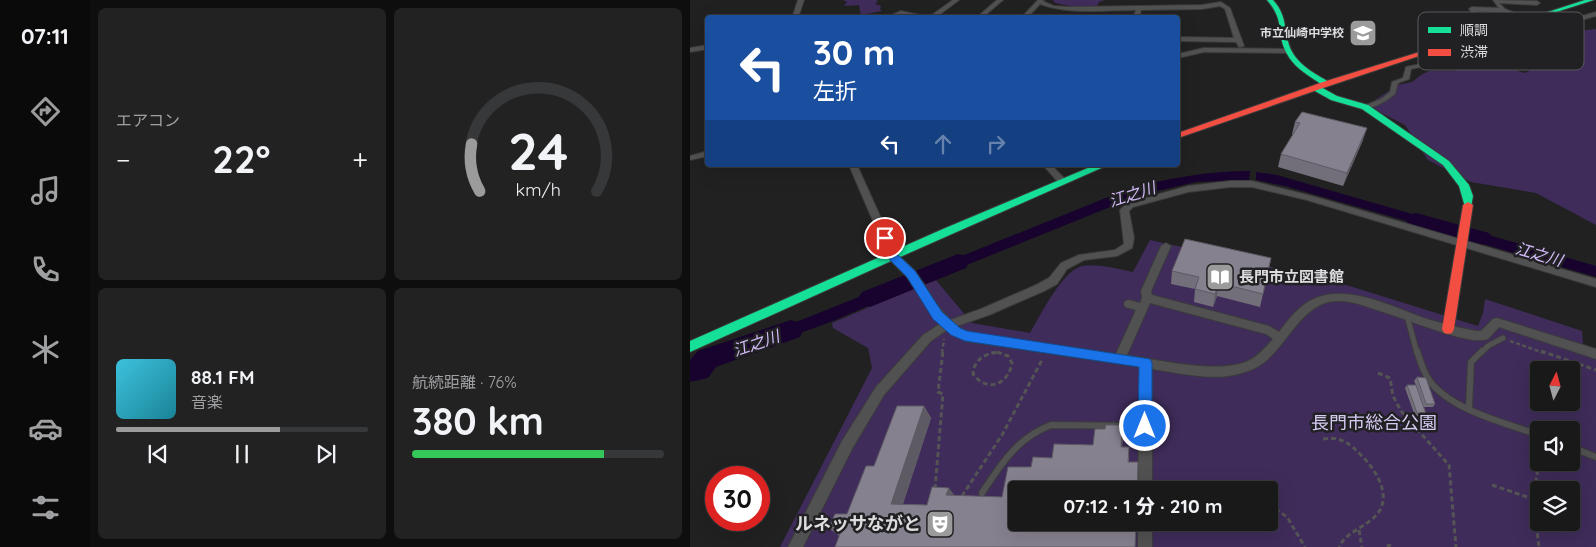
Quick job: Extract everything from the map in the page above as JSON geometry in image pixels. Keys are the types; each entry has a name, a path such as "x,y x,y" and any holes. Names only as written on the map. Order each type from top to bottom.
{"street":[{"path":"797,15 800,0"},
{"path":"945,0 954,2"},
{"path":"982,15 1000,0"},
{"path":"1270,0 1282,12 1288,51 1321,86 1334,98 1365,107 1456,172 1469,195 1448,329"},
{"path":"1553,12 1591,0"},
{"path":"1026,15 1040,1 1064,9 1202,7 1221,4 1227,8 1243,49"},
{"path":"1503,10 1494,1 1537,3"},
{"path":"934,15 954,2"},
{"path":"1137,15 1139,7"},
{"path":"1056,15 1064,9"},
{"path":"1093,14 1097,9"},
{"path":"1474,12 1472,9 1503,10 1508,12"},
{"path":"895,15 900,13 912,15"},
{"path":"1180,39 1238,40"},
{"path":"690,50 705,48"},
{"path":"1180,56 1204,50 1288,51"},
{"path":"1180,135 1321,86 1418,55"},
{"path":"1365,107 1383,100 1393,92 1395,82 1406,79 1408,68 1418,66"},
{"path":"690,158 705,154"},
{"path":"854,167 893,256 911,274 946,331 965,336 1146,363 1222,372 1242,369 1264,356 1280,339 1302,310 1316,302 1332,297 1359,300 1466,335 1484,336 1497,322 1596,354"},
{"path":"1049,167 1062,181"},
{"path":"690,347 926,240 1098,167"},
{"path":"795,547 848,445 880,391 927,338 1040,288 1053,281 1064,266 1082,257 1117,253 1129,246 1124,210 1130,205 1161,195 1195,188 1252,184 1274,188 1596,283"},
{"path":"1120,358 1145,303 1146,291 1166,246"},
{"path":"1129,304 1145,303 1269,330 1280,339"},
{"path":"1145,481 1146,363"},
{"path":"1145,531 1145,547"}],"lane":[{"path":"1407,315 1422,363 1431,382 1456,404 1530,432"},
{"path":"1469,408 1470,362 1488,346 1503,338"},
{"path":"982,493 1018,442 1046,427 1051,425 1145,426"},
{"path":"1580,451 1596,457"}],"path":[{"path":"934,495 943,394 938,392 946,331"},
{"path":"1503,338 1596,370"},
{"path":"997,352 1002,352 1010,358 1012,363 1010,373 1006,378 995,384 988,385 978,382 972,370 977,361 986,354 997,352"},
{"path":"962,496 1002,435 1042,360"},
{"path":"1378,373 1390,378 1393,396 1400,410 1449,465 1456,547"},
{"path":"1323,439 1340,438 1350,444 1381,479 1384,497 1382,507 1375,519 1358,530 1349,532 1342,539 1339,547"},
{"path":"1492,485 1530,498"},
{"path":"1278,510 1288,516 1305,547"},
{"path":"1358,530 1362,547"},
{"path":"1536,531 1538,547"},
{"path":"1387,547 1389,545 1392,547"}],"green space":[{"path":"843,0 876,0 878,1 875,4 881,6 880,9 882,11 861,15 859,5 844,6 847,2"},
{"path":"1053,0 1105,0 1099,2 1097,6 1075,7 1055,3"},
{"path":"1596,29 1596,225 1536,193 1471,182 1428,160 1405,125 1374,109 1375,100 1398,85 1412,82 1429,71 1515,70 1525,73 1531,70 1584,70 1584,30"},
{"name":"長門市総合公園","path":"1150,240 1330,280 1478,326 1483,313 1485,299 1582,331 1583,344 1596,348 1596,547 780,547 872,368 868,348 833,328 832,323 935,279 972,323 1030,333 1052,295 1074,270 1082,266 1108,267 1133,272"}],"water":[{"path":"1250,171 1249,180 1196,182 1140,195 947,273 945,271 932,276 927,270 1128,189 1189,176 1219,172"},
{"path":"1256,172 1277,175 1447,224 1445,232 1285,186 1256,180"},
{"path":"1454,225 1596,266 1596,277 1452,235"},
{"path":"894,283 901,292 833,321 759,347 766,334"}],"building":[{"path":"1302,112 1367,128 1347,173 1281,154 1300,123 1295,122"},
{"name":"長門市立図書館","path":"1185,239 1271,258 1263,294 1219,283 1215,294 1195,289 1199,277 1172,271"},
{"path":"1417,377 1426,378 1435,404 1426,404"},
{"path":"1407,385 1416,385 1426,414 1417,413"},
{"path":"897,406 924,406 891,504 927,505 932,487 949,488 946,495 1002,497 1008,467 1031,467 1033,457 1052,458 1054,444 1093,445 1095,429 1105,429 1106,425 1122,425 1121,447 1129,447 1128,462 1138,462 1137,481 1008,481 1008,531 1136,531 1135,547 835,547 842,529 829,528 835,514 847,514 866,466 874,466"}],"waterway":[{"name":"江之川","path":"1416,220 1482,238"},
{"name":"江之川","path":"870,298 958,262"},
{"name":"江之川","path":"690,371 699,370 707,359 791,330"}],"traffic: fast":[{"path":"1270,0 1280,12 1286,43 1291,56 1305,70 1326,84"},
{"path":"1553,12 1591,0"},
{"path":"1316,88 1334,98 1365,107 1446,163 1464,185 1468,196 1468,205"},
{"path":"690,347 947,231 1098,167"},
{"path":"893,256 911,274 919,286"}],"traffic: jam":[{"path":"1180,135 1326,84 1418,55"},
{"path":"1448,329 1468,205"}],"place":[{"name":"市立仙崎中学校","path":"1363,33"},
{"name":"長門市立図書館","path":"1220,277"},
{"name":"ルネッサながと","path":"940,524"}],"route":[{"path":"885,238 893,256 911,274 937,315 955,331 965,336 1146,363 1145,426"}]}
